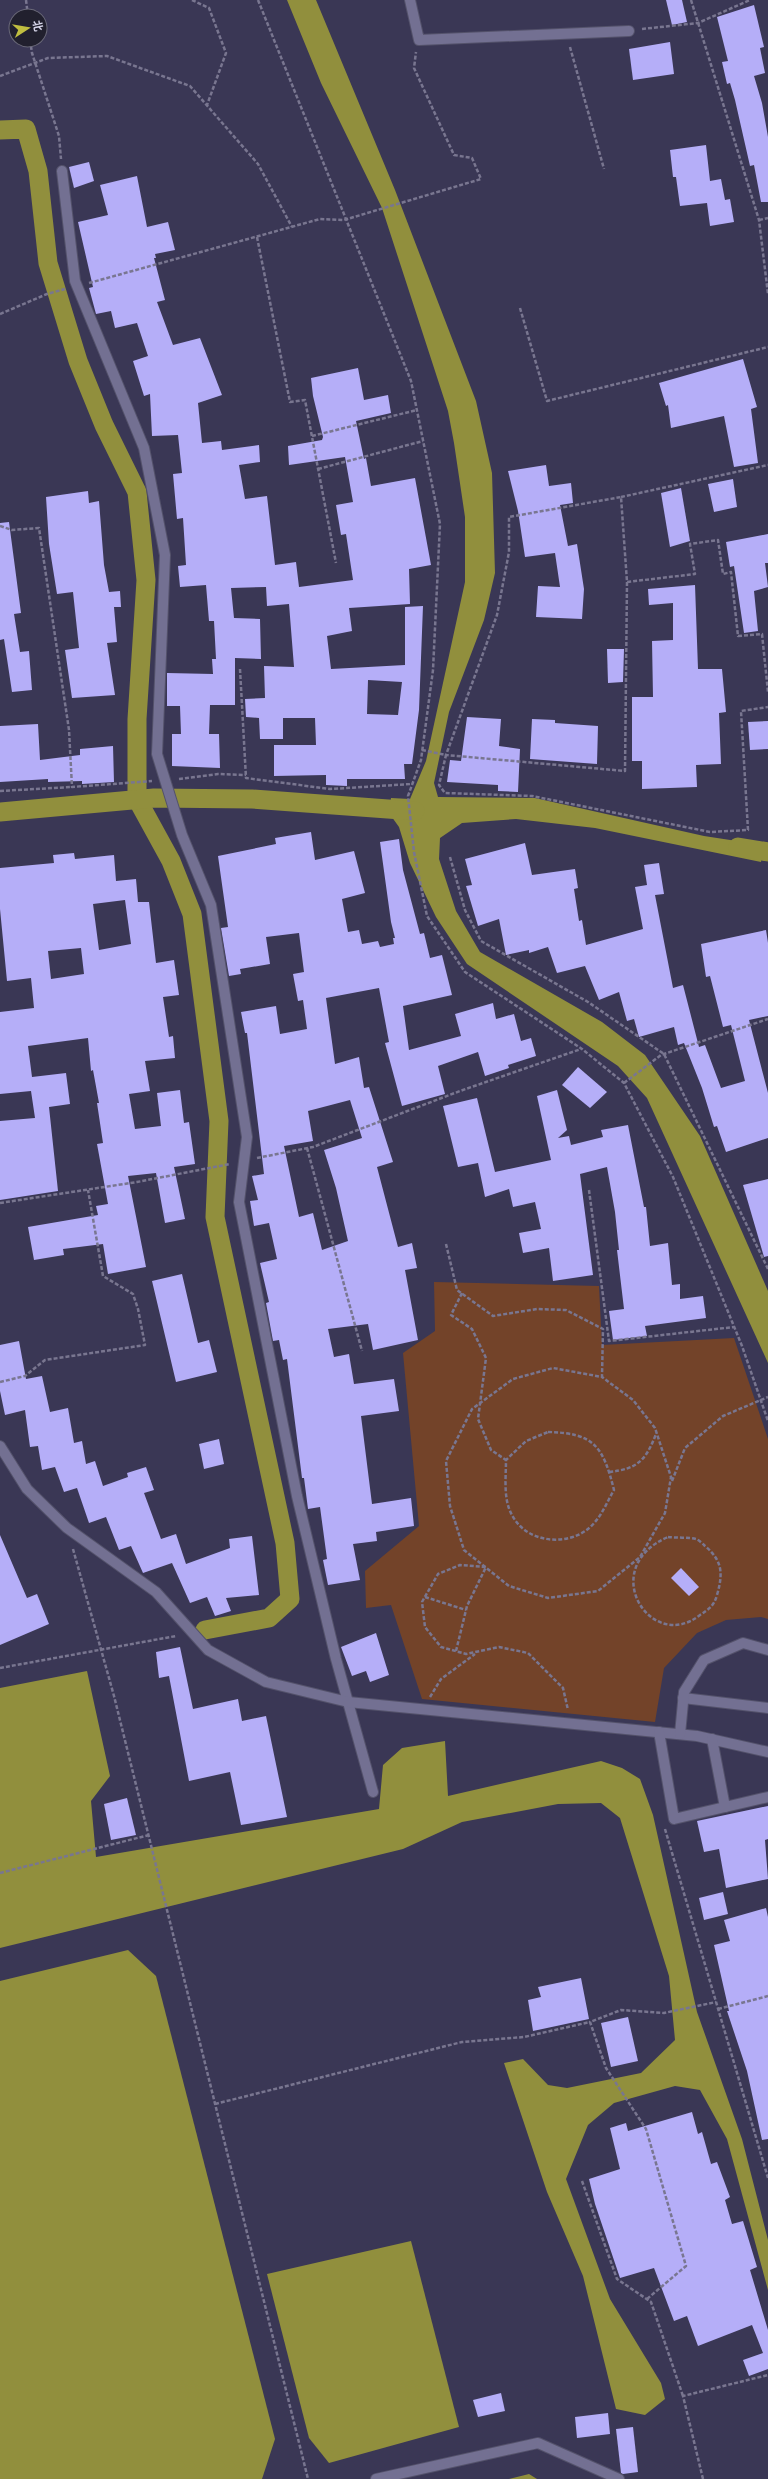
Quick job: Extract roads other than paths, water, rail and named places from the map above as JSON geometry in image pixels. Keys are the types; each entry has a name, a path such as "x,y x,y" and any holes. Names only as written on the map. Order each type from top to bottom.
{"street":[{"path":"410,0 419,39 629,31"},
{"path":"62,171 77,286 144,448 165,555 157,754 182,835 212,905 247,1137 239,1202 297,1496 348,1702 373,1792"},
{"path":"0,1446 27,1489 67,1528 156,1592 208,1650 266,1682 348,1702 680,1734 712,1739 768,1752"},
{"path":"680,1734 684,1692 704,1660 742,1643 768,1650"},
{"path":"683,1698 768,1708"},
{"path":"658,1732 674,1819 768,1797"},
{"path":"712,1739 725,1807"},
{"path":"376,2479 538,2443 619,2479"}],"waterway":[{"path":"0,130 26,129 38,171 48,263 78,361 104,425 137,492 146,580 137,719 137,799 171,861 192,914 219,1121 215,1217 285,1543 290,1599 269,1618 205,1630"},
{"path":"0,812 154,798 252,799 415,811"},
{"path":"738,847 768,852"}]}
